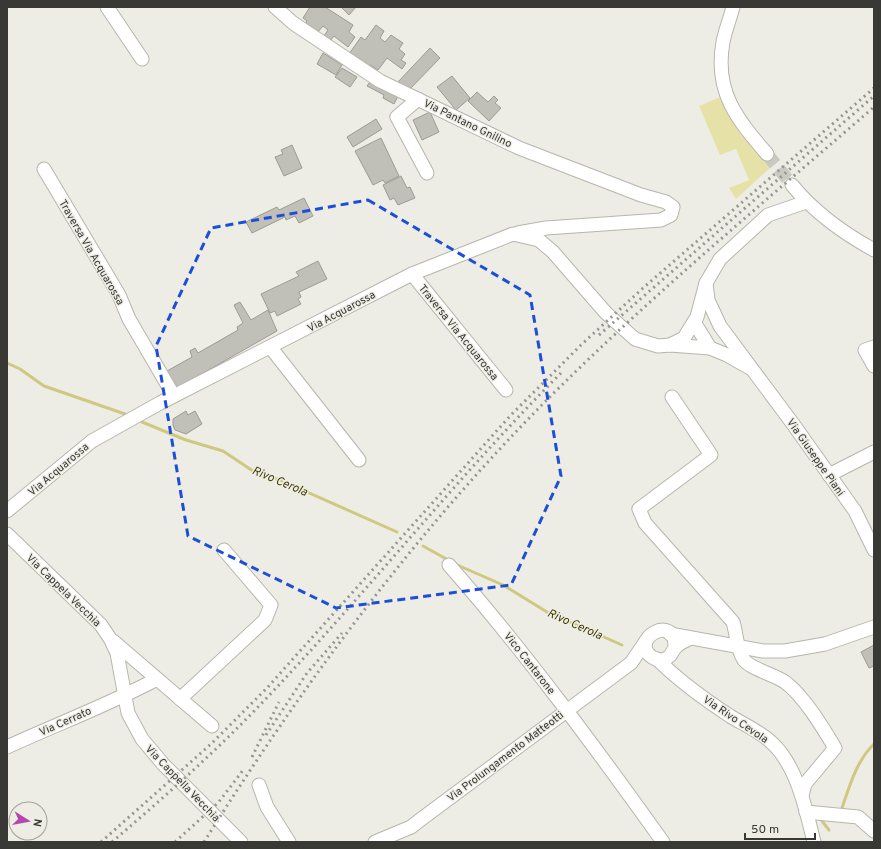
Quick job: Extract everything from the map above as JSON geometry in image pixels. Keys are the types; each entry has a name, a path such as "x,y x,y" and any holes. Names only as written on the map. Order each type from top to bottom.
{"street":[{"path":"107,7 142,59"},
{"name":"Via Pantano Gnilino","path":"275,7 293,24 380,81 539,156 666,202 673,207 673,212"},
{"path":"733,7 723,41 721,57 721,74 724,88 730,106 742,124 767,154"},
{"path":"418,99 397,117 428,173"},
{"name":"Traversa Via Acquarossa","path":"44,169 119,295 129,319 174,396"},
{"path":"792,185 806,202 835,226 874,250"},
{"path":"670,345 684,338 694,322 706,283 720,259 768,215 806,202"},
{"name":"Via Acquarossa","path":"7,511 92,441 174,396 271,348 412,274 513,234 546,228 661,220 668,218 673,212"},
{"path":"513,234 539,240 553,252 606,313 635,339 658,346 670,345 710,348 727,355 750,368"},
{"name":"Traversa Via Acquarossa","path":"412,274 506,390"},
{"name":"Via Giuseppe Piani","path":"706,283 708,300 720,326 793,424 855,511 874,550"},
{"path":"694,322 703,322 720,326"},
{"path":"694,322 710,348"},
{"path":"874,347 865,350 874,366"},
{"path":"271,348 359,460"},
{"path":"672,397 711,455 639,509 645,523 733,622 737,634 737,646 745,661 785,682 814,714 835,748 805,784 802,796"},
{"path":"829,475 874,452"},
{"name":"Via Cappela Vecchia","path":"7,534 101,625 111,640 117,653 124,696"},
{"path":"180,698 265,620 271,605 224,550"},
{"name":"Vico Cantarone","path":"449,565 494,617 567,710 663,842"},
{"name":"Via Prolungamento Matteotti","path":"375,842 411,827 631,663 648,636 656,631 666,631 670,634 689,639 763,651 785,651 825,644 874,627"},
{"path":"670,634 675,642 671,673"},
{"name":"Via Prolungamento Matteotti","path":"631,663 655,658 666,658 689,639"},
{"path":"111,640 212,726"},
{"path":"646,641 647,650 655,658"},
{"name":"Via Rivo Cevola","path":"655,658 671,673 721,710 771,742 784,759 802,796 814,842"},
{"name":"Via Cerrato","path":"7,747 62,721 124,696 157,679"},
{"name":"Via Cappella Vecchia","path":"124,696 128,713 142,740 163,764 241,842"},
{"path":"259,785 267,806 289,842"},
{"path":"806,812 858,817 874,831"}],"highlighted area":[{"path":"368,200 530,295 561,476 511,585 336,608 188,536 156,346 211,228"}],"shaded area":[{"path":"720,97 738,130 771,167 736,199 729,188 749,180 736,149 720,155 699,106"}],"building":[{"path":"310,7 325,7 353,25 349,32 355,37 348,47 334,36 330,41 324,36 328,30 323,26 317,33 305,24 307,21 303,18"},
{"path":"341,7 356,7 349,15"},
{"path":"376,25 384,31 380,38 385,42 391,35 403,43 399,49 405,54 401,60 406,63 402,69 387,58 378,70 370,65 368,67 349,54 361,37 365,40"},
{"path":"430,48 440,58 406,93 397,83"},
{"path":"323,53 342,65 336,75 317,64"},
{"path":"342,68 357,77 350,87 335,77"},
{"path":"452,76 470,98 456,110 437,87"},
{"path":"370,82 400,92 394,104 383,98 384,95 367,86"},
{"path":"477,92 488,102 494,96 498,100 495,103 501,108 489,121 468,101"},
{"path":"430,112 439,132 422,140 413,120"},
{"path":"376,119 382,129 353,147 347,137"},
{"path":"381,138 399,176 385,183 383,180 373,185 355,151"},
{"path":"292,145 302,168 284,176 275,157 283,154 281,150"},
{"path":"401,176 407,188 410,187 415,198 398,205 394,198 390,200 383,185"},
{"path":"304,198 313,216 299,223 295,216 286,220 285,217 252,233 246,222 277,207 279,210"},
{"path":"318,261 327,279 299,292 301,297 298,299 301,304 277,316 275,311 270,313 261,294 299,276 296,272"},
{"path":"240,302 251,320 268,310 277,331 177,388 167,371 192,357 190,351 195,348 198,353 238,330 237,327 243,323 234,305"},
{"path":"186,411 188,415 195,411 202,424 186,434 175,430 173,419"},
{"path":"874,645 874,666 869,668 861,652"}],"waterway":[{"name":"Rivo Cerola","path":"7,363 20,369 44,386 125,414"},
{"name":"Rivo Cerola","path":"142,422 186,440 223,451 253,471 280,480 397,532"},
{"name":"Rivo Cerola","path":"423,546 450,561"},
{"name":"Rivo Cerola","path":"455,564 503,585 547,612 622,645"},
{"path":"841,811 850,784 862,758 874,744"},
{"name":"Rivo Cerola","path":"822,821 829,830"}],"tunnel":[{"path":"767,154 792,185"}],"railway":[{"path":"101,842 211,744 267,688 510,416 581,345 643,288 874,88"},
{"path":"599,335 874,96"},
{"path":"204,842 244,780 327,659 417,543 465,487 515,433 603,345 718,242 874,107"},
{"path":"112,842 223,742 258,707 297,666 522,413 561,373"},
{"path":"266,735 307,673 342,633"},
{"path":"252,757 279,702"},
{"path":"175,842 218,803 244,769"}]}
